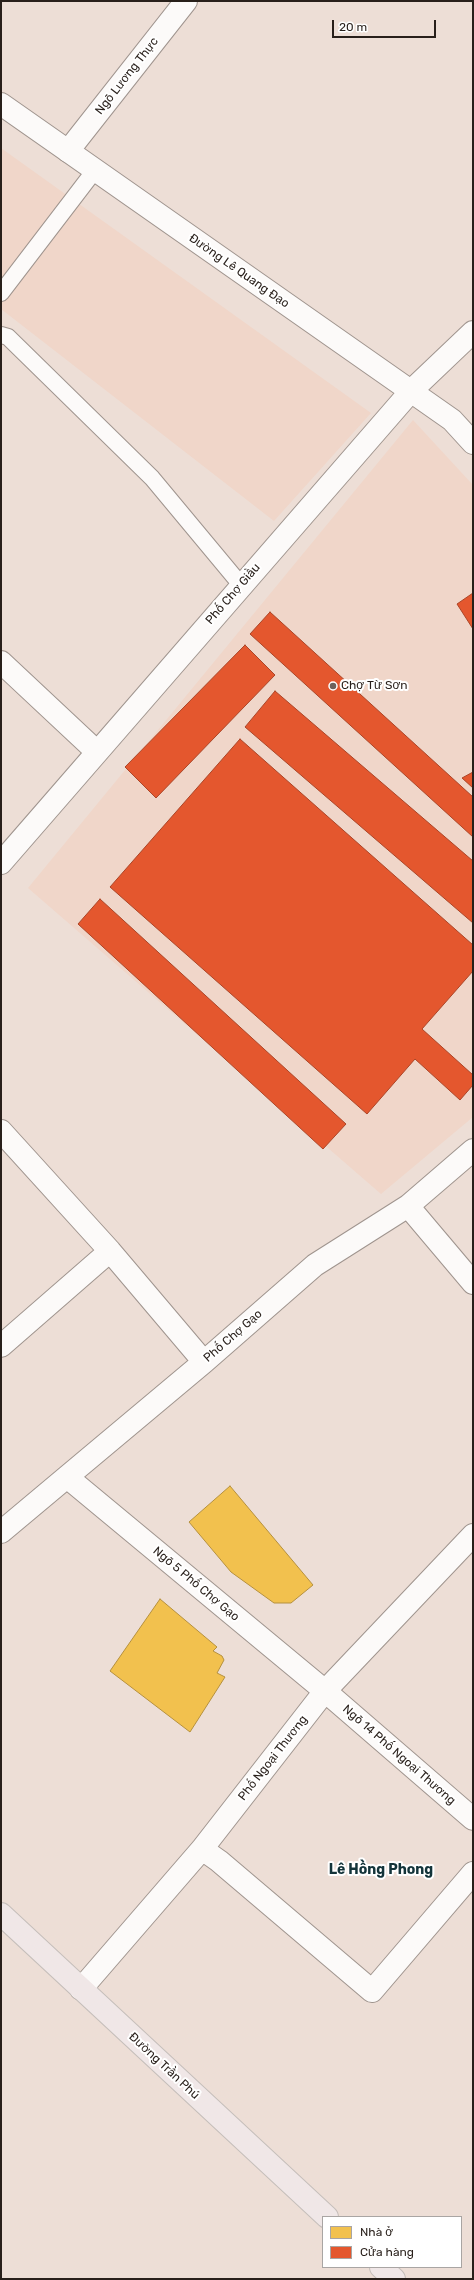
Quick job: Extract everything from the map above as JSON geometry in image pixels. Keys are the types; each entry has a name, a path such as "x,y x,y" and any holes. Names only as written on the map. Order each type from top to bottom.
{"main road":[{"name":"Đường Trần Phú","path":"1,1914 326,2216"},
{"path":"382,2268 394,2279"}],"street":[{"name":"Ngõ Lương Thực","path":"68,151 186,1"},
{"name":"Đường Lê Quang Đạo","path":"1,104 452,420 473,443"},
{"name":"Phố Chợ Giầu","path":"1,862 96,751 411,391 473,332"},
{"path":"1,662 96,751"},
{"path":"1,1131 110,1251 204,1362"},
{"name":"Phố Chợ Gạo","path":"1,1532 204,1362 315,1265 408,1206 473,1150"},
{"path":"408,1206 473,1283"},
{"path":"1,1346 110,1251"},
{"name":"Ngõ 5 Phố Chợ Gạo","path":"67,1478 325,1692"},
{"name":"Phố Ngoại Thương","path":"82,1989 202,1849 325,1692 473,1535"},
{"name":"Ngõ 14 Phố Ngoại Thương","path":"325,1692 473,1819"},
{"path":"202,1849 225,1866 372,1991 473,1873"}],"lane":[{"path":"1,293 95,170"},
{"path":"1,334 8,337 152,478 241,585"}],"shaded area":[{"path":"1,148 371,413 274,521 1,309"},
{"name":"Chợ Từ Sơn","path":"413,420 473,485 473,1117 381,1194 28,888"}],"building: Nhà ở":[{"path":"230,1486 313,1585 291,1603 274,1603 231,1572 189,1522"},
{"path":"160,1599 217,1647 213,1651 222,1656 224,1660 217,1673 225,1677 190,1732 110,1671"}],"building: Cửa hàng":[{"path":"473,593 473,629 457,604"},
{"path":"270,612 473,797 473,837 250,634"},
{"path":"245,645 275,675 156,798 125,767"},
{"path":"275,691 473,861 473,923 245,727"},
{"path":"240,739 473,945 473,971 422,1029 473,1075 473,1085 460,1100 415,1059 367,1114 110,887"},
{"path":"473,772 473,788 462,778"},
{"path":"100,899 346,1124 323,1149 78,924"}],"place":[{"name":"Chợ Từ Sơn","path":"333,686"}],"district":[{"name":"Lê Hồng Phong","path":"381,1870"}]}
